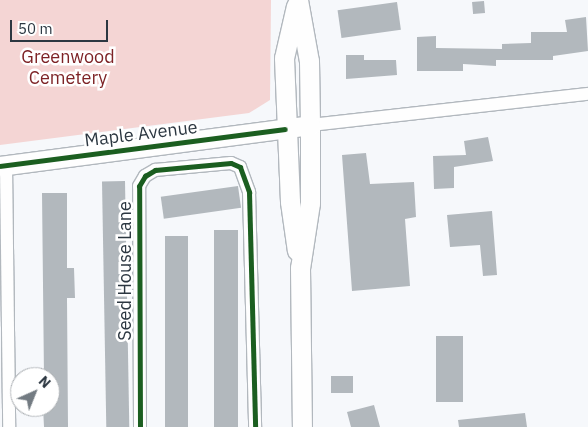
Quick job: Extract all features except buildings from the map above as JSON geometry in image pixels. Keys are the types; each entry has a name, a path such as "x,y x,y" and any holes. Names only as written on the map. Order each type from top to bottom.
{"main road":[{"path":"298,0 309,61 310,125 310,204 300,268"},
{"path":"298,0 284,58 285,129 290,202 300,268 302,427"},
{"name":"Maple Avenue","path":"3,165 310,125"}],"street":[{"name":"Maple Avenue","path":"310,125 588,94"},
{"name":"Seed House Lane","path":"140,427 138,186 145,176 154,170 231,163 240,167 250,192 256,427"},
{"path":"3,165 10,427"}],"green space":[{"name":"Greenwood Cemetery","path":"0,0 271,0 270,100 249,113 0,145"}],"cycle path":[{"path":"0,166 285,129"},
{"path":"140,427 139,186 145,176 155,170 231,163 240,167 249,192 255,427"}]}
